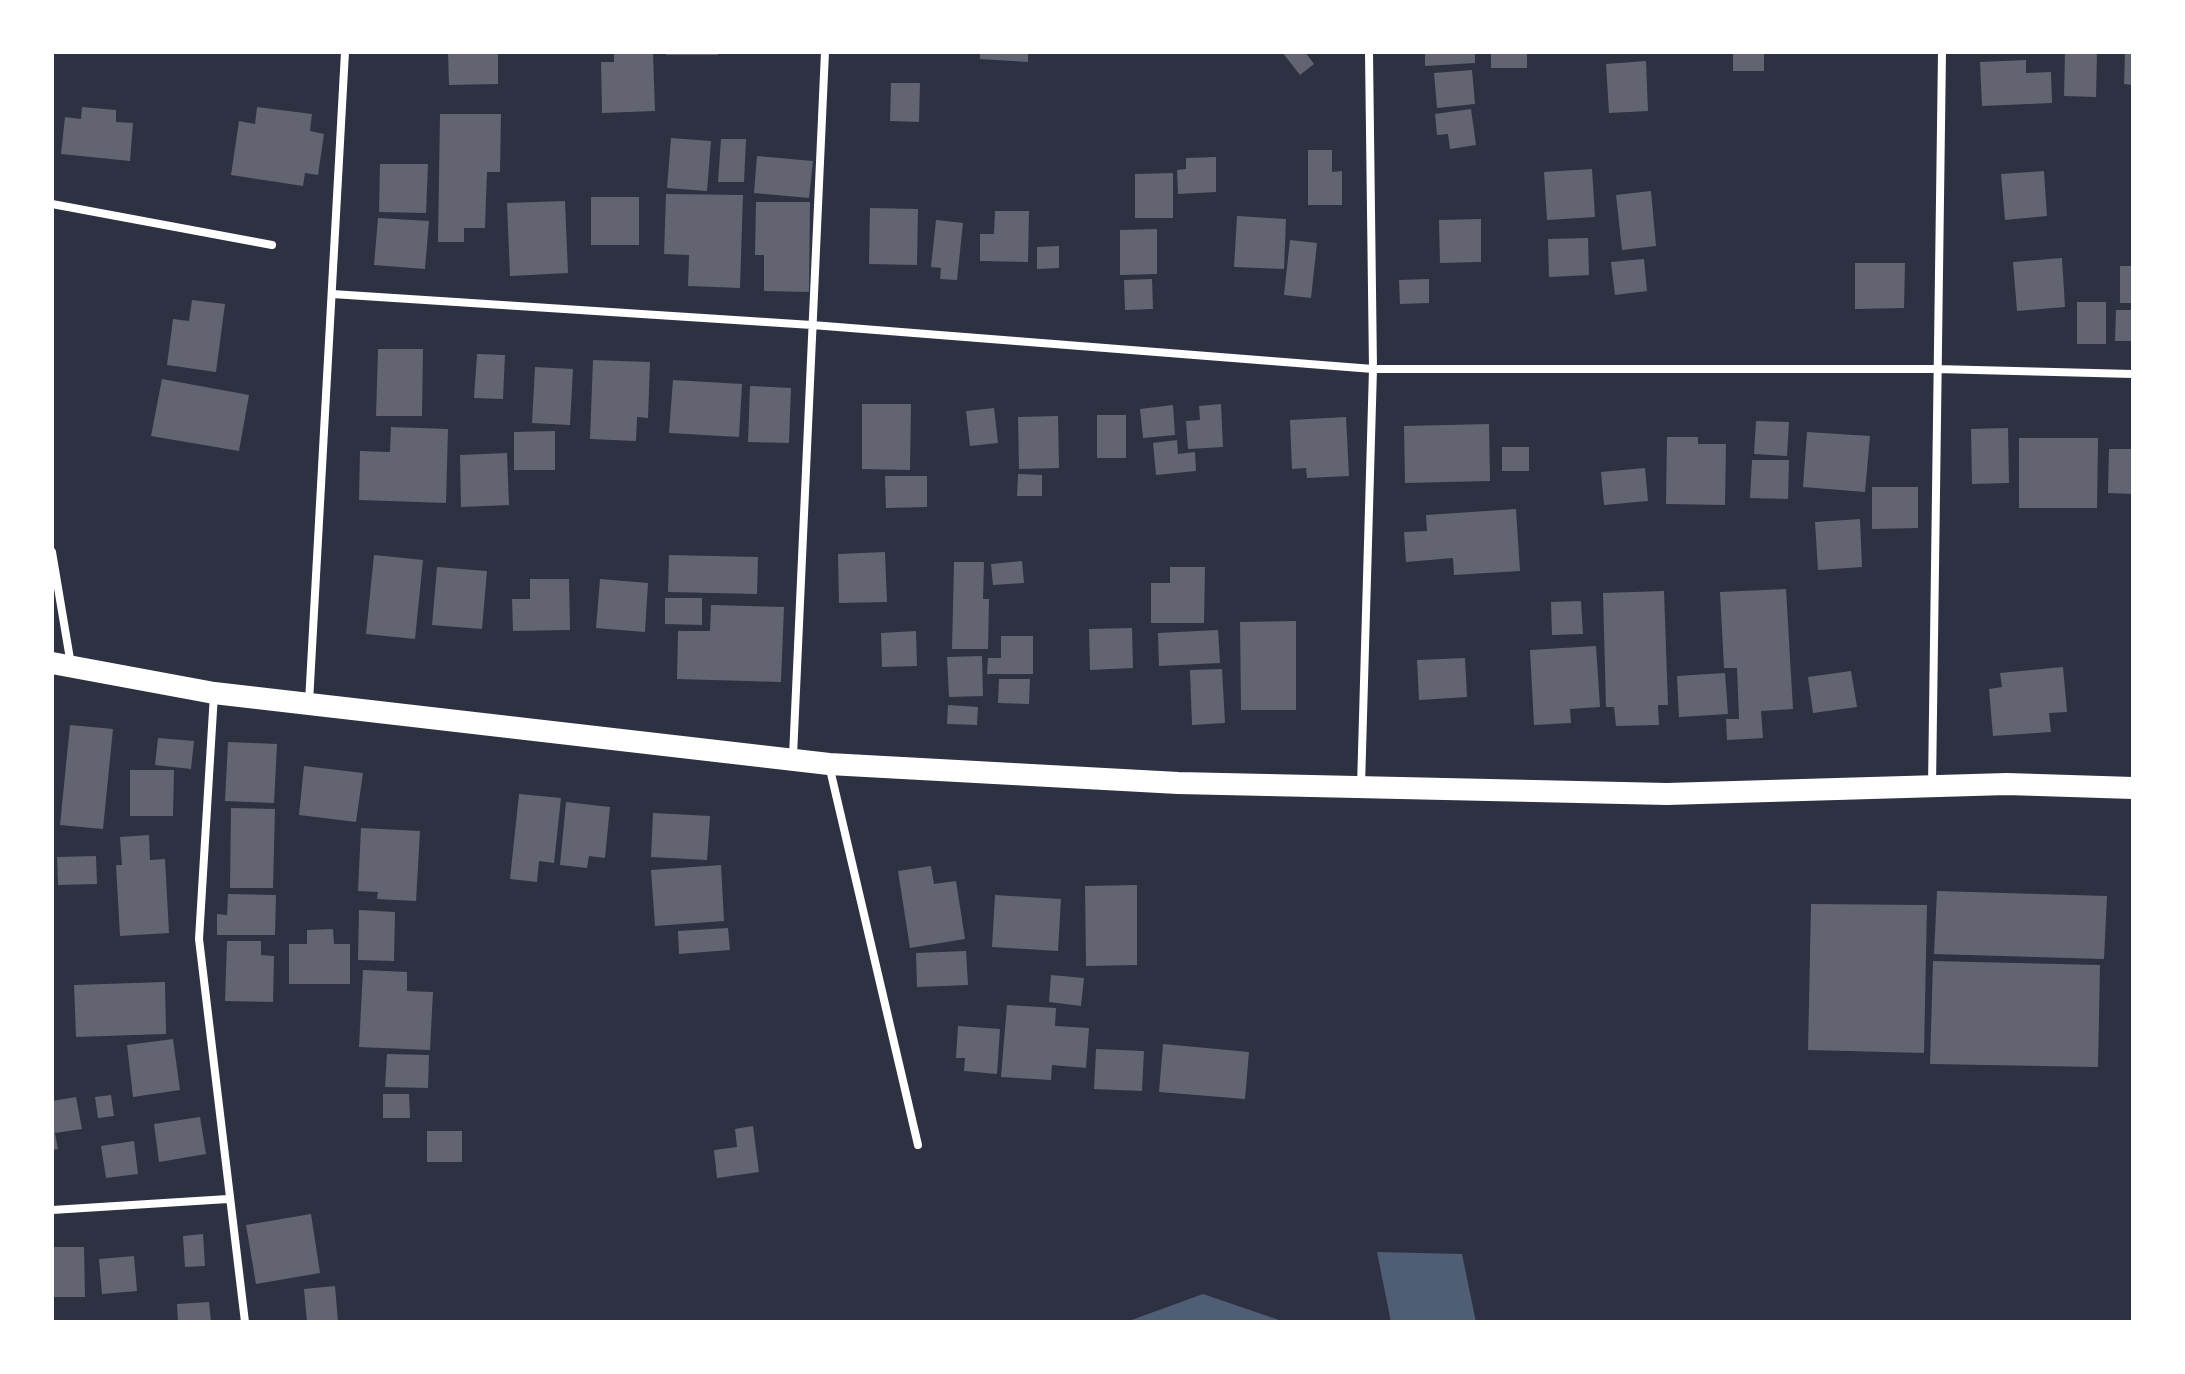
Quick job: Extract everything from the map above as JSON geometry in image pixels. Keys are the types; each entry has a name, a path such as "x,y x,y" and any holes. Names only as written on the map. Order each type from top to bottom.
{"highway":[{"path":"62,665 214,693 793,757 829,764 1178,783 1667,794 2007,784 2133,788"}],"street":[{"path":"309,704 345,52"},
{"path":"793,757 825,52"},
{"path":"1361,787 1373,369 1369,52"},
{"path":"1932,786 1942,52"},
{"path":"52,204 272,245"},
{"path":"332,294 812,325 1373,369 1936,369 2133,374"},
{"path":"52,552 62,665"},
{"path":"214,693 199,939 245,1322"},
{"path":"829,764 918,1145"},
{"path":"52,1210 228,1199"}],"water":[{"path":"1377,1252 1462,1254 1476,1322 1391,1322"},
{"path":"1203,1294 1285,1322 1126,1322"}],"building":[{"path":"448,52 498,52 498,84 449,85"},
{"path":"614,52 653,52 655,111 602,113 601,62 614,62"},
{"path":"666,52 718,52 718,55 666,55"},
{"path":"980,52 1028,52 1028,62 980,59"},
{"path":"1282,52 1305,52 1314,64 1300,75"},
{"path":"1425,52 1475,52 1475,63 1425,66"},
{"path":"1491,52 1527,52 1527,68 1491,68"},
{"path":"1733,52 1764,52 1764,71 1733,71"},
{"path":"2065,52 2097,52 2096,97 2064,96"},
{"path":"2125,52 2133,52 2133,85 2124,84"},
{"path":"2026,60 2026,73 2051,72 2052,103 1982,106 1980,62"},
{"path":"1646,61 1648,111 1609,113 1606,64"},
{"path":"1472,70 1475,104 1437,108 1434,73"},
{"path":"891,83 920,83 919,122 890,121"},
{"path":"82,107 116,110 116,122 133,123 130,161 61,154 65,117 81,119"},
{"path":"257,107 312,114 310,131 324,134 318,175 305,173 303,186 231,175 239,121 255,124"},
{"path":"1471,109 1476,145 1450,149 1448,134 1437,135 1435,114"},
{"path":"440,114 501,114 500,172 487,172 485,228 464,228 464,242 438,242"},
{"path":"671,138 711,141 707,191 667,188"},
{"path":"721,139 746,139 744,182 718,182"},
{"path":"1308,150 1332,150 1332,172 1342,171 1342,205 1308,205"},
{"path":"757,156 813,161 809,198 754,193"},
{"path":"1216,157 1216,192 1178,194 1177,170 1186,169 1186,158"},
{"path":"380,164 428,164 426,213 379,212"},
{"path":"1592,169 1595,217 1547,220 1544,172"},
{"path":"2044,171 2047,216 2005,220 2001,174"},
{"path":"1173,173 1173,218 1135,218 1135,174"},
{"path":"1651,191 1656,246 1622,250 1616,195"},
{"path":"666,194 743,195 740,288 688,286 689,255 664,254"},
{"path":"591,197 639,197 639,245 591,245"},
{"path":"565,201 568,273 510,276 507,203"},
{"path":"756,202 810,202 809,292 764,291 764,255 755,255"},
{"path":"870,208 918,209 917,265 869,264"},
{"path":"995,211 1029,211 1028,262 980,261 980,234 994,234"},
{"path":"1237,216 1286,219 1284,269 1234,267"},
{"path":"378,218 429,221 425,269 374,265"},
{"path":"1481,219 1481,262 1440,263 1439,220"},
{"path":"936,220 963,223 957,280 940,279 941,268 931,267"},
{"path":"1157,229 1157,274 1120,275 1120,230"},
{"path":"1588,238 1589,275 1549,277 1548,239"},
{"path":"1290,240 1317,243 1311,298 1284,295"},
{"path":"1059,246 1059,268 1037,269 1037,247"},
{"path":"2062,258 2065,307 2017,311 2013,262"},
{"path":"1644,259 1647,291 1615,295 1611,262"},
{"path":"1855,263 1905,263 1904,308 1855,309"},
{"path":"2120,266 2133,266 2133,303 2120,303"},
{"path":"1152,279 1153,309 1125,310 1124,280"},
{"path":"1429,279 1429,303 1400,304 1399,280"},
{"path":"192,300 225,304 216,372 167,365 173,319 189,321"},
{"path":"2077,302 2106,302 2106,344 2077,344"},
{"path":"2116,310 2133,310 2133,341 2115,341"},
{"path":"378,349 423,349 422,416 376,416"},
{"path":"477,354 505,355 503,399 474,398"},
{"path":"593,360 650,362 648,418 637,417 636,441 590,439"},
{"path":"535,367 573,369 570,425 532,423"},
{"path":"162,379 249,395 239,451 151,436"},
{"path":"673,380 742,384 739,437 669,433"},
{"path":"750,386 791,388 789,443 748,442"},
{"path":"862,404 911,404 910,470 862,469"},
{"path":"1221,404 1223,447 1188,449 1186,421 1200,420 1199,406"},
{"path":"1173,405 1175,435 1143,438 1140,409"},
{"path":"994,408 998,443 970,446 966,411"},
{"path":"1097,415 1126,415 1126,458 1097,458"},
{"path":"1058,416 1059,468 1019,469 1018,417"},
{"path":"1346,417 1349,476 1307,478 1306,468 1292,469 1290,420"},
{"path":"1756,421 1789,422 1787,456 1754,454"},
{"path":"1489,424 1490,481 1405,483 1404,426"},
{"path":"391,427 448,429 446,503 359,500 360,451 390,452"},
{"path":"2008,428 2009,483 1972,484 1971,429"},
{"path":"555,431 555,470 514,470 514,432"},
{"path":"1807,432 1870,436 1865,492 1803,487"},
{"path":"1667,437 1698,437 1698,444 1726,444 1725,505 1666,504"},
{"path":"2019,438 2098,438 2097,508 2019,508"},
{"path":"1177,440 1178,454 1195,452 1196,471 1156,475 1153,443"},
{"path":"1502,447 1529,447 1529,471 1502,471"},
{"path":"2109,449 2133,449 2133,494 2108,493"},
{"path":"507,453 509,505 461,507 460,455"},
{"path":"1752,460 1789,460 1788,499 1750,498"},
{"path":"1645,468 1648,501 1604,505 1601,472"},
{"path":"1018,474 1042,475 1042,496 1017,496"},
{"path":"885,476 927,476 927,507 886,508"},
{"path":"1872,487 1918,487 1918,528 1872,529"},
{"path":"1516,509 1520,571 1454,575 1453,558 1406,562 1404,532 1427,531 1426,515"},
{"path":"1860,519 1862,567 1818,570 1815,522"},
{"path":"885,552 887,602 839,603 838,554"},
{"path":"374,555 423,560 415,639 366,634"},
{"path":"669,555 758,557 757,594 668,592"},
{"path":"1022,561 1024,583 993,585 991,564"},
{"path":"954,562 984,562 983,599 989,599 988,649 952,649"},
{"path":"437,567 487,571 482,629 432,625"},
{"path":"1170,567 1205,567 1204,623 1151,623 1151,583 1170,583"},
{"path":"530,579 569,579 570,630 513,631 512,599 530,599"},
{"path":"600,579 648,583 645,632 596,628"},
{"path":"1786,589 1793,709 1761,711 1763,738 1727,740 1726,719 1739,719 1737,668 1724,668 1720,592"},
{"path":"1664,591 1668,705 1658,705 1659,725 1616,726 1614,707 1606,707 1603,593"},
{"path":"665,598 702,598 702,625 665,624"},
{"path":"1581,601 1583,634 1552,635 1551,602"},
{"path":"711,605 784,607 781,682 677,679 678,631 710,631"},
{"path":"1296,621 1296,710 1241,710 1240,622"},
{"path":"1132,628 1133,668 1090,670 1089,629"},
{"path":"1218,630 1220,663 1159,666 1158,633"},
{"path":"916,631 917,666 882,667 881,633"},
{"path":"1001,636 1033,636 1033,674 987,674 988,658 1001,658"},
{"path":"1596,646 1600,707 1570,709 1571,723 1534,725 1530,650"},
{"path":"982,656 983,696 949,697 947,657"},
{"path":"1465,658 1467,697 1419,700 1417,660"},
{"path":"2063,667 2067,712 2049,713 2051,732 1993,736 1989,689 2002,687 2000,673"},
{"path":"1222,669 1225,723 1192,725 1190,670"},
{"path":"1851,671 1857,707 1813,713 1808,677"},
{"path":"1725,673 1728,714 1679,717 1677,676"},
{"path":"999,679 1030,679 1029,704 998,703"},
{"path":"948,705 978,707 977,725 947,724"},
{"path":"70,725 113,729 103,829 60,825"},
{"path":"158,738 194,741 191,769 155,765"},
{"path":"228,742 277,744 274,803 225,801"},
{"path":"304,766 363,773 356,822 299,815"},
{"path":"130,770 174,770 173,816 130,816"},
{"path":"519,794 561,798 554,863 539,861 537,882 510,879"},
{"path":"566,802 610,807 605,858 589,856 587,868 560,865"},
{"path":"231,808 275,809 273,888 230,888"},
{"path":"653,813 710,816 707,860 651,857"},
{"path":"361,828 420,831 416,901 377,899 378,892 358,891"},
{"path":"149,835 150,860 165,859 169,933 120,936 116,865 122,865 120,837"},
{"path":"96,856 97,884 58,885 57,857"},
{"path":"721,865 724,921 655,926 651,870"},
{"path":"931,866 934,884 956,881 965,939 910,948 898,871"},
{"path":"1137,885 1137,965 1086,966 1085,886"},
{"path":"1937,891 2107,896 2104,959 1934,954"},
{"path":"228,894 276,895 275,935 217,935 217,914 227,915"},
{"path":"995,895 1061,899 1058,951 992,947"},
{"path":"1811,904 1927,905 1924,1053 1808,1050"},
{"path":"359,910 395,912 394,961 358,960"},
{"path":"728,928 730,950 679,954 678,931"},
{"path":"333,929 334,944 350,944 350,984 289,984 289,944 307,944 307,930"},
{"path":"227,941 261,941 261,955 274,956 273,1002 225,1001"},
{"path":"966,951 968,985 917,987 916,953"},
{"path":"1933,961 2100,965 2098,1067 1930,1064"},
{"path":"363,970 407,972 407,991 433,992 430,1050 359,1047"},
{"path":"1051,975 1084,978 1081,1006 1049,1002"},
{"path":"165,982 166,1034 76,1037 74,985"},
{"path":"1007,1005 1056,1008 1055,1026 1089,1028 1086,1068 1052,1065 1051,1080 1001,1077"},
{"path":"958,1026 1000,1029 997,1074 964,1071 965,1058 956,1058"},
{"path":"173,1039 180,1090 133,1097 127,1045"},
{"path":"1163,1044 1249,1052 1245,1099 1159,1092"},
{"path":"1096,1049 1144,1051 1142,1091 1094,1089"},
{"path":"387,1054 429,1055 428,1088 385,1087"},
{"path":"383,1094 409,1094 410,1118 383,1118"},
{"path":"111,1095 114,1116 98,1118 95,1097"},
{"path":"76,1097 82,1129 55,1133 58,1149 52,1150 52,1101"},
{"path":"200,1117 206,1154 159,1162 154,1124"},
{"path":"753,1126 759,1172 717,1178 714,1150 737,1147 735,1129"},
{"path":"427,1131 462,1131 462,1162 427,1162"},
{"path":"134,1141 138,1174 106,1178 101,1146"},
{"path":"311,1214 320,1273 256,1284 246,1225"},
{"path":"203,1234 205,1266 185,1267 183,1236"},
{"path":"52,1247 84,1247 85,1297 52,1297"},
{"path":"134,1256 137,1291 102,1294 99,1259"},
{"path":"335,1286 338,1322 307,1322 304,1289"},
{"path":"209,1302 211,1322 178,1322 177,1304"}]}
